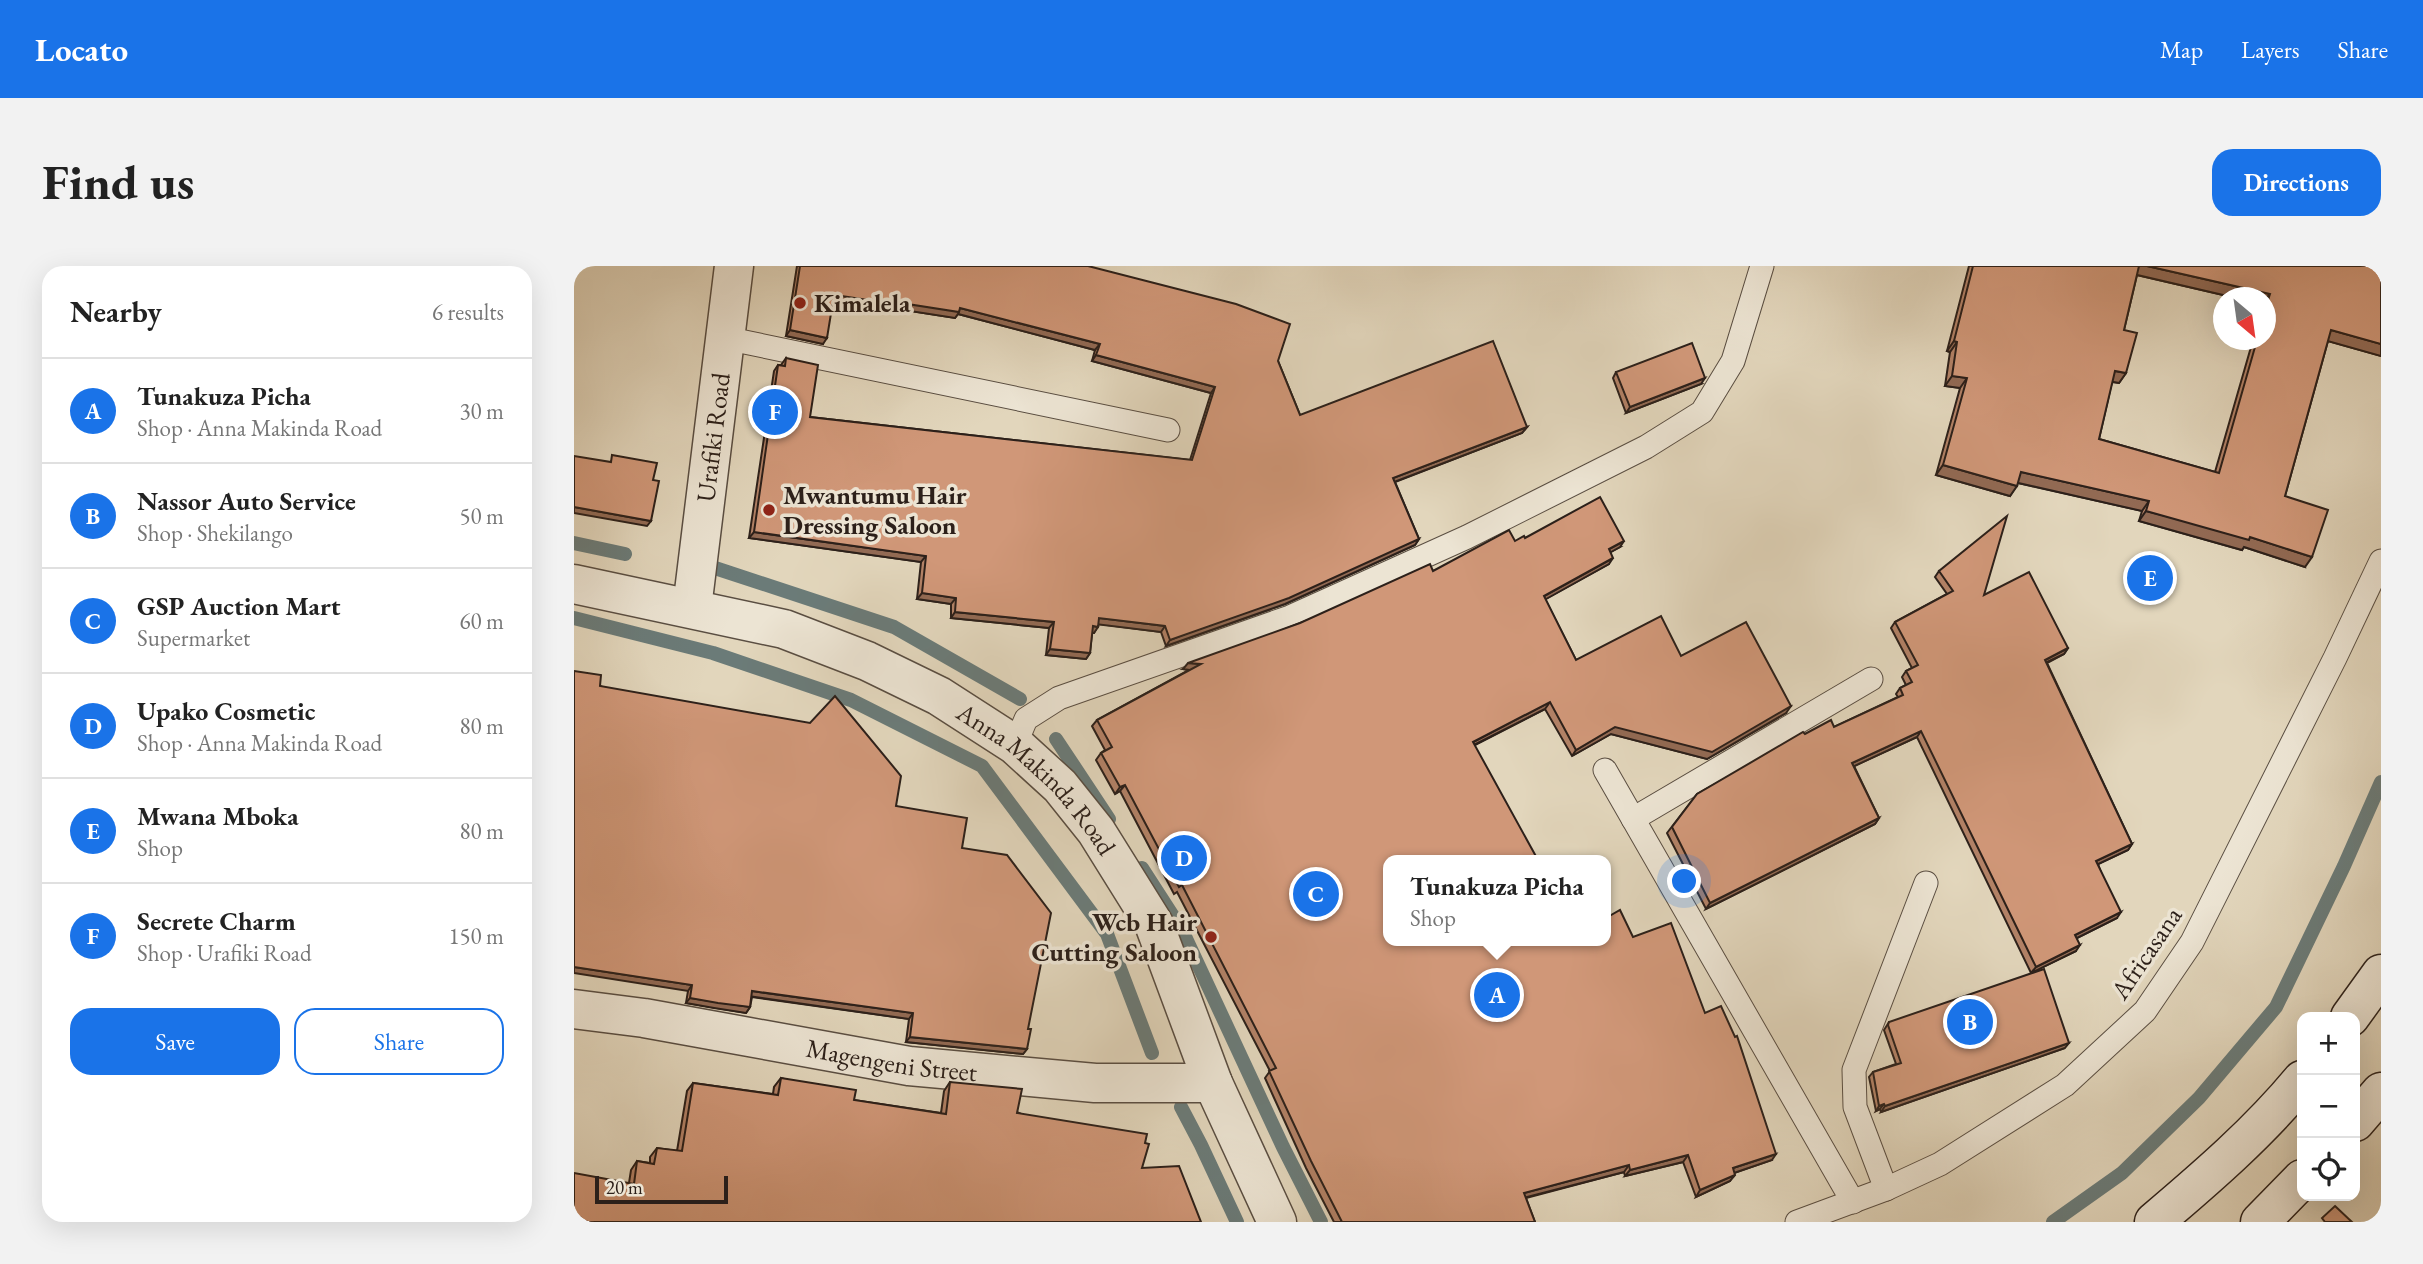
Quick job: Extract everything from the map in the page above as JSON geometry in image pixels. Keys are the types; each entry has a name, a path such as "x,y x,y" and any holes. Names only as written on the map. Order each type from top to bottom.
{"street":[{"name":"Urafiki Road","path":"692,608 734,266"},
{"name":"Anna Makinda Road","path":"574,584 784,629 867,661 939,695 1015,745 1060,786 1096,831 1154,924 1213,1083 1277,1222"},
{"path":"2354,1012 2381,974"},
{"name":"Magengeni Street","path":"574,1010 643,1018 909,1066 1095,1083 1213,1083"},
{"path":"2154,1222 2245,1143 2297,1086"},
{"path":"2360,1116 2381,1092"},
{"path":"2260,1222 2297,1184"}],"lane":[{"path":"1015,745 1026,719 1059,698 1290,617 1479,531 1646,447 1702,412 1733,361 1762,266"},
{"path":"725,338 1168,430"},
{"name":"Africasana","path":"1797,1222 1886,1189 1940,1164 2065,1085 2146,1011 2192,942 2336,657 2381,561"},
{"path":"1633,819 1871,678"},
{"path":"1605,770 1853,1202"},
{"path":"1886,1189 1856,1107 1854,1070 1926,883"}],"building":[{"path":"800,266 1088,266 1236,304 1290,324 1278,361 1300,415 1493,341 1527,427 1393,478 1419,539 1289,598 1170,640 1165,626 1099,618 1098,627 1093,626 1090,653 1050,649 1054,622 955,612 956,598 922,593 926,556 754,532 778,365 785,366 786,358 818,365 810,417 1192,460 1215,387 1096,355 1100,344 960,308 959,312 834,295 827,338 790,330"},
{"path":"1973,266 2139,266 2124,330 2137,333 2126,373 2115,371 2099,439 2219,473 2254,350 2276,350 2276,287 2239,287 2147,266 2381,266 2381,344 2331,330 2285,496 2328,510 2312,557 2250,537 2249,540 2146,511 2149,501 2021,472 2017,486 1943,465 1967,378 1952,376 1957,342 1954,341"},
{"path":"1692,343 1705,378 1630,407 1616,372"},
{"path":"612,455 657,463 653,480 659,481 651,521 574,507 574,456 611,462"},
{"path":"1600,497 1624,541 1609,549 1613,558 1544,596 1576,660 1661,616 1681,656 1746,622 1791,706 1712,752 1615,727 1576,750 1550,702 1473,742 1535,855 1383,855 1383,946 1611,946 1611,915 1620,910 1633,937 1671,923 1705,1013 1721,1006 1735,1037 1737,1036 1776,1154 1733,1168 1735,1175 1700,1190 1688,1155 1630,1170 1629,1165 1524,1193 1535,1222 1342,1222 1269,1071 1276,1068 1182,885 1179,887 1125,785 1120,787 1101,753 1112,747 1097,720 1201,664 1188,663 1300,623 1430,564 1433,571 1509,530 1515,541 1524,536 1525,538"},
{"path":"2007,516 1984,595 2029,572 2068,648 2045,660 2132,844 2096,861 2121,912 2075,935 2080,945 2036,967 1921,731 1852,763 1879,818 1710,903 1672,827 1697,794 1803,732 1805,734 1831,720 1834,727 1903,695 1900,688 1912,682 1906,671 1918,665 1895,622 1953,591 1939,571"},
{"path":"574,671 601,675 600,686 810,723 835,696 901,776 896,806 967,818 962,848 1007,855 1051,913 1028,1029 1031,1029 1027,1049 910,1037 913,1013 752,991 750,1007 718,1003 690,998 692,985 574,967"},
{"path":"2044,969 2069,1043 1879,1106 1873,1072 1901,1063 1889,1022"},
{"path":"781,1078 856,1090 854,1100 946,1114 950,1082 1022,1089 1017,1113 1147,1134 1145,1143 1149,1144 1142,1168 1179,1166 1201,1222 574,1222 574,1173 634,1184 637,1161 654,1164 657,1148 682,1151 693,1083 778,1095"},
{"path":"2335,1206 2352,1222 2325,1222 2322,1218"}],"waterway":[{"path":"574,543 625,554"},
{"path":"715,568 894,627 1020,699"},
{"path":"574,618 713,653 851,700 982,766 1107,934 1152,1053"},
{"path":"1056,739 1109,819"},
{"path":"2053,1222 2122,1173 2199,1098 2276,1007 2381,782"},
{"path":"1142,868 1182,930 1321,1222"},
{"path":"1181,1107 1237,1222"}],"place":[{"name":"Kimalela","path":"800,303"},
{"name":"Secrete Charm","path":"775,412"},
{"name":"Mwantumu Hair Dressing Saloon","path":"769,510"},
{"name":"Mwana Mboka","path":"2150,578"},
{"name":"Upako Cosmetic","path":"1184,858"},
{"name":"GSP Auction Mart","path":"1316,894"},
{"name":"Wcb Hair Cutting Saloon","path":"1211,937"},
{"name":"Tunakuza Picha","path":"1497,995"},
{"name":"Nassor Auto Service","path":"1970,1022"}]}
